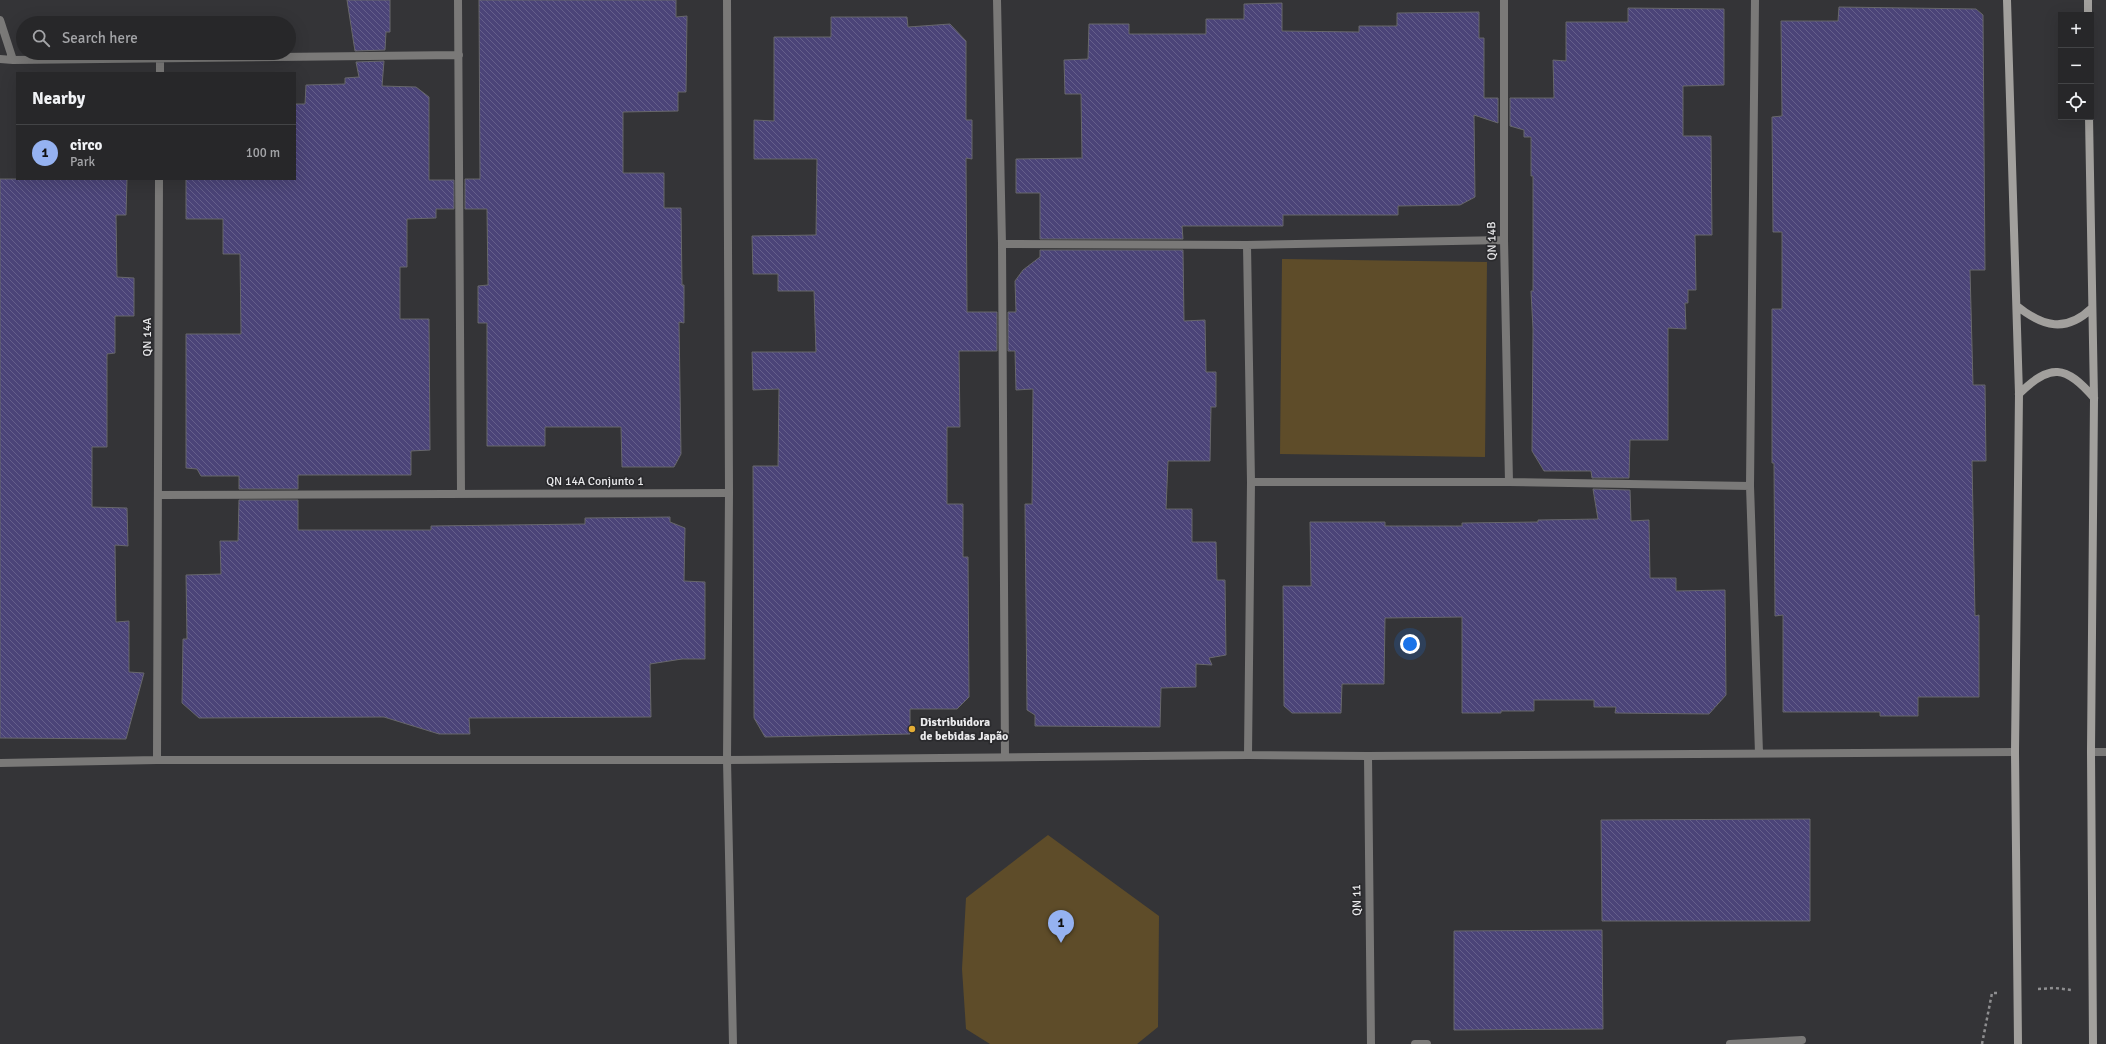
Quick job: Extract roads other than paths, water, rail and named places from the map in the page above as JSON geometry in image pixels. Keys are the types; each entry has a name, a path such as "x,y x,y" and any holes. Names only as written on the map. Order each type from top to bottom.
{"main road":[{"path":"2008,0 2019,394 2015,752 2018,1044"},
{"path":"2088,0 2088,12"},
{"path":"2089,120 2094,398 2091,752 2093,1044"},
{"path":"2017,306 2031,318 2047,323 2066,324 2080,319 2092,308"},
{"path":"2019,394 2031,381 2042,374 2056,371 2070,374 2082,384 2094,398"}],"street":[{"path":"458,0 461,492"},
{"path":"727,0 729,493 727,760 733,1044"},
{"path":"997,0 1002,244 1005,757"},
{"name":"QN 14B","path":"1504,0 1504,240 1509,482"},
{"path":"1755,0 1750,486 1759,753"},
{"path":"0,20 13,60"},
{"path":"296,57 459,55"},
{"path":"0,59 16,60"},
{"path":"160,60 160,72"},
{"name":"QN 14A","path":"157,760 159,180"},
{"path":"1002,244 1247,246 1504,240"},
{"path":"1247,246 1251,482 1248,755"},
{"path":"1251,482 1509,482 1750,486"},
{"name":"QN 14A Conjunto 1","path":"158,495 461,492 729,493"},
{"path":"0,763 157,760 727,760 1248,755 1368,756 2015,752"},
{"path":"2091,752 2106,752"},
{"name":"QN 11","path":"1368,756 1371,1044"},
{"path":"1730,1044 1802,1040"},
{"path":"1415,1044 1427,1044"}],"place":[{"name":"Distribuidora de bebidas Japão","path":"912,729"},
{"name":"circo","path":"1061,943"}]}
